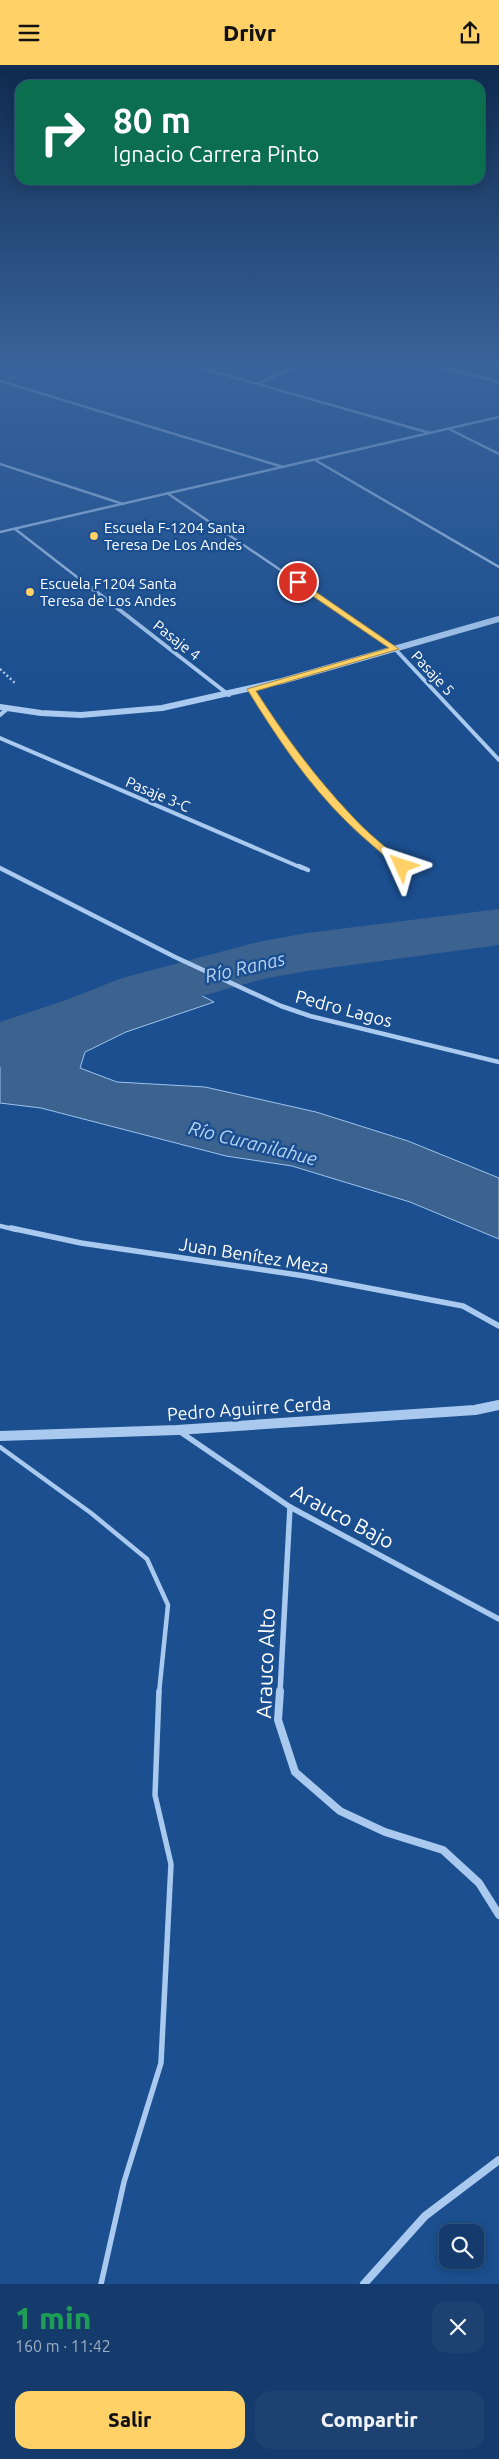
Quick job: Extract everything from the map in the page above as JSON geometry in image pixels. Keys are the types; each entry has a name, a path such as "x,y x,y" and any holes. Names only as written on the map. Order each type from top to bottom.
{"street":[{"path":"8,466 123,504"},
{"path":"279,466 284,467"},
{"path":"0,532 290,466"},
{"path":"325,466 499,567"},
{"name":"Pasaje 5","path":"167,493 395,649 499,760"},
{"name":"Pasaje 4","path":"15,529 230,695"},
{"path":"0,715 3,708 73,714 134,711 230,695 499,619"},
{"path":"251,689 278,732 317,783 349,819 402,866"},
{"name":"Pasaje 3-C","path":"0,738 308,870"},
{"name":"Pedro Lagos","path":"0,868 175,957 260,994 282,1006 310,1016 499,1062"},
{"name":"Juan Benítez Meza","path":"0,1226 81,1243 304,1275 391,1291 463,1306 499,1327"},
{"name":"Pedro Aguirre Cerda","path":"0,1436 177,1430 475,1410 499,1405"},
{"name":"Arauco Bajo","path":"177,1430 290,1507 441,1586 499,1619"},
{"name":"Arauco Alto","path":"290,1507 278,1720 295,1772 340,1811 385,1832 443,1850 479,1883 499,1915"},
{"path":"364,2284 425,2215 499,2160"}],"lane":[{"path":"0,1447 91,1513 147,1559 168,1605 157,1713 155,1786 155,1795 171,1864 161,2063 124,2182 101,2284"}],"water":[{"name":"Río Curanilahue","path":"165,976 214,1002 126,1032 85,1052 80,1068 117,1082 205,1087 316,1112 408,1141 499,1178 499,1239 410,1202 292,1166 226,1156 41,1108 0,1103 0,1032 98,996"}],"waterway":[{"name":"Río Ranas","path":"0,1045 89,1015 144,992 258,961 307,952 499,927"}],"place":[{"name":"Escuela F-1204 Santa Teresa De Los Andes","path":"94,536"},
{"name":"Escuela F1204 Santa Teresa de Los Andes","path":"30,592"}],"route":[{"path":"298,582 395,649 251,689 278,732 317,783 349,819 402,866"}]}
